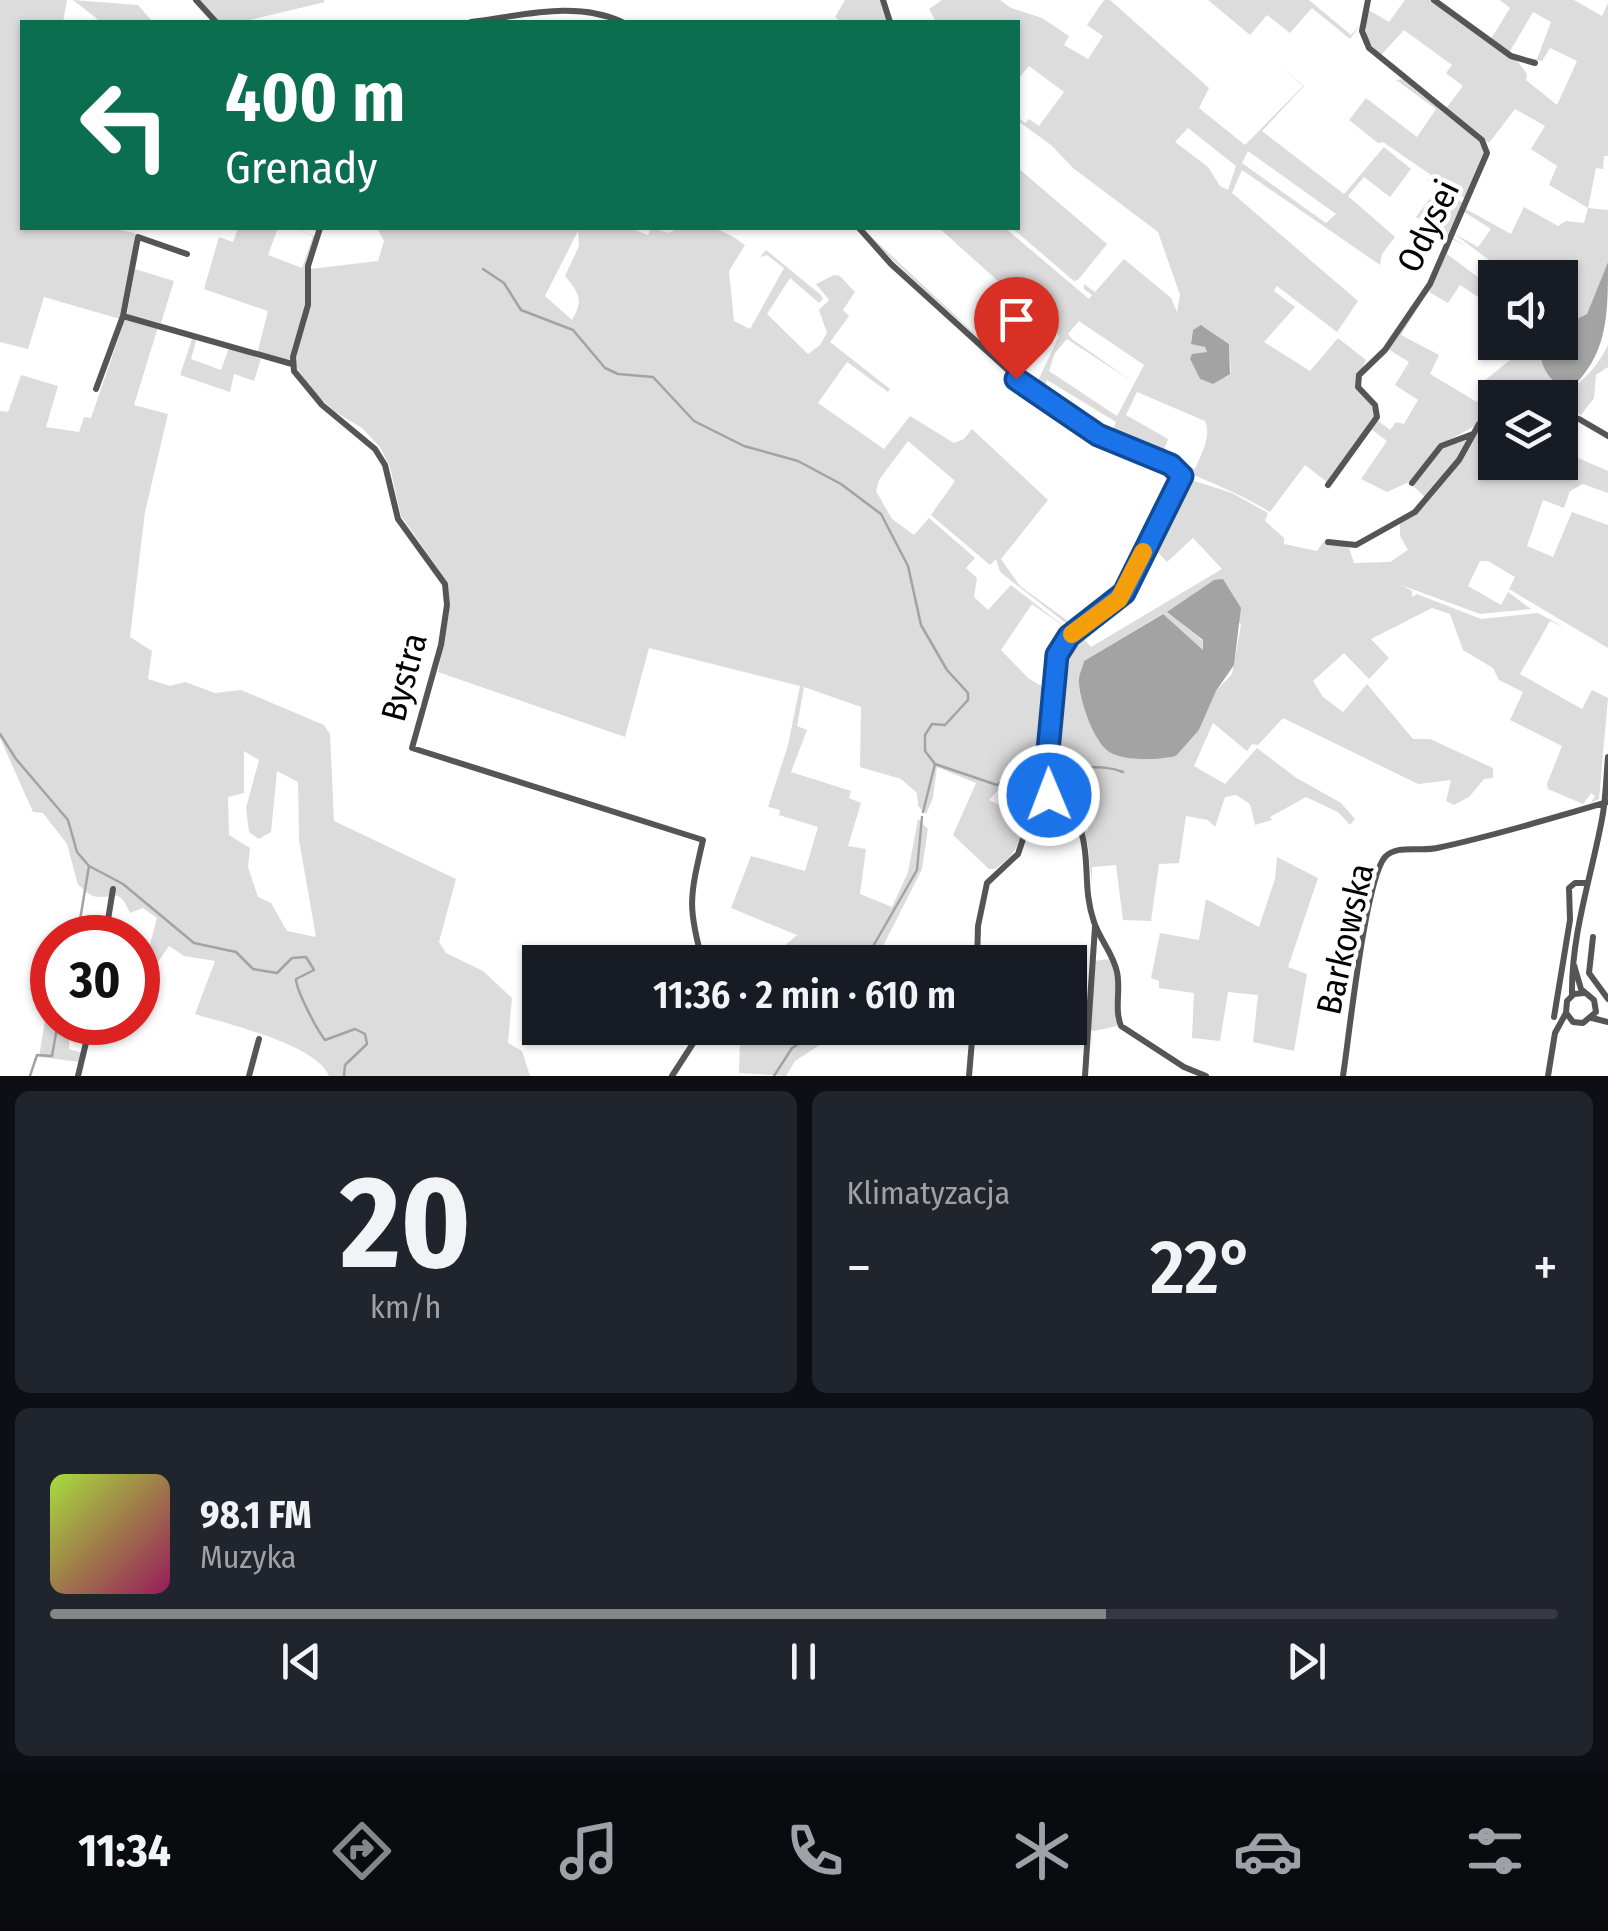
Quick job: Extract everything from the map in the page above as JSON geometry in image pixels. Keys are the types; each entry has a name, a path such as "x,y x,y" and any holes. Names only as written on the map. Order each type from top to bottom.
{"street":[{"path":"196,0 214,20"},
{"name":"Odysei","path":"1328,485 1377,417 1374,405 1357,384 1359,375 1385,350 1426,292 1487,156 1480,138 1370,48 1362,31 1368,0"},
{"path":"1434,0 1511,56 1535,64"},
{"path":"482,20 566,4 618,20"},
{"path":"124,316 292,364 308,306 309,262 319,230"},
{"path":"861,230 892,264 1030,390 1105,439 1181,473 1124,593 1069,636 1057,655 1048,751 1054,790 1066,802 1084,837 1096,926 1085,1076"},
{"path":"96,390 124,316 138,237 187,254"},
{"name":"Bystra","path":"292,364 310,393 375,449 385,465 398,519 445,584 447,605 441,645 412,748 703,840 690,916 698,945"},
{"path":"1578,418 1608,436"},
{"path":"1328,542 1356,545 1415,512 1459,460 1478,428"},
{"path":"1412,483 1441,446 1473,434"},
{"path":"1548,1076 1552,1046 1572,995 1585,883 1606,803 1608,758"},
{"path":"977,945 987,883 1018,854 1029,821 1054,790"},
{"name":"Barkowska","path":"1344,1076 1364,939 1377,875 1386,856 1396,850 1449,845 1606,803"},
{"path":"1554,1016 1569,924 1569,888 1585,883"},
{"path":"109,915 113,889"},
{"path":"1096,926 1116,966 1121,1026 1184,1067 1206,1076"},
{"path":"1593,937 1589,973 1594,985 1608,999"},
{"path":"1574,963 1584,993"},
{"path":"1572,995 1584,993 1592,997 1596,1009 1608,1019"},
{"path":"1592,1018 1596,1009"},
{"path":"1566,1013 1574,1022 1608,1019"},
{"path":"1552,1046 1558,1034 1574,1022"},
{"path":"250,1076 259,1039"},
{"path":"78,1076 85,1045"},
{"path":"672,1076 692,1045"},
{"path":"969,1076 972,1045"}],"shaded area":[{"path":"0,0 67,0 63,20 20,20 20,230 135,233 130,281 120,319 44,297 28,349 0,342"},
{"path":"73,0 138,5 151,20 98,20"},
{"path":"199,0 325,2 249,20 216,20"},
{"path":"845,0 880,0 887,20 839,20 835,17"},
{"path":"942,0 1000,0 1011,8 1042,18 1069,36 1064,45 1088,59 1103,36 1087,25 1104,0 1110,0 1209,88 1199,108 1245,145 1303,86 1275,62 1304,86 1262,131 1344,194 1384,147 1411,169 1390,197 1364,177 1348,196 1395,237 1382,254 1380,265 1242,170 1232,193 1358,301 1337,332 1277,286 1274,291 1295,307 1264,342 1310,371 1338,338 1366,360 1355,385 1372,404 1375,417 1328,483 1305,465 1270,512 1098,432 1035,387 1059,336 941,230 1007,230 1089,299 1092,295 1084,284 1095,292 1124,259 1171,298 1177,312 1180,295 1158,232 1020,122 1020,119 1025,123 1029,119 1039,126 1064,92 1029,66 1020,77 1020,20 935,20 929,9","holes":["1188,128 1236,166 1228,190 1220,186 1208,167 1175,142","1248,151 1336,214 1326,223 1242,163","1079,321 1144,365 1117,416 1049,371 1055,353 1067,339 1133,382 1072,339 1068,334","1203,326 1229,344 1231,372 1213,384 1200,379 1190,359 1207,352 1205,347 1191,342 1193,330","1047,380 1116,422 1112,432 1044,390","1137,392 1205,421 1206,439 1195,469 1162,455 1168,439 1126,415"]},
{"path":"1208,0 1309,0 1351,35 1361,24 1350,39 1312,8 1290,33 1267,15 1250,35"},
{"path":"1405,0 1432,0 1519,63 1527,74 1526,80 1557,105 1577,61 1550,48 1542,61 1525,58 1537,59 1551,22 1533,12 1509,53 1491,39 1510,8 1500,0 1574,0 1602,16 1608,3 1608,156 1604,156 1603,169 1596,168 1588,208 1549,185 1557,166 1531,149 1545,126 1515,109 1489,143 1435,102 1447,107 1463,86 1446,73 1452,65 1404,30 1381,55 1375,50 1366,35 1367,9 1389,22"},
{"path":"1402,79 1481,143 1485,151 1466,199 1349,120 1366,98 1417,137 1436,109 1396,80"},
{"path":"1020,170 1107,244 1074,281 1014,230 1020,230"},
{"path":"1424,177 1463,203 1446,237 1416,217 1438,188"},
{"path":"1472,199 1466,209 1511,234 1524,207 1558,226 1566,221 1584,223 1588,208 1608,210 1608,262 1587,314 1578,318 1578,260 1489,260 1453,233 1478,247 1491,229 1464,212"},
{"path":"237,230 277,230 268,255 302,268 313,236 299,230 315,236 301,333 288,362 257,354 268,311 204,289 219,237 233,242"},
{"path":"378,230 634,230 648,235 650,230 717,230 745,245 729,271 734,321 750,329 784,268 767,255 760,257 766,250 821,295 819,303 790,278 767,314 808,354 827,333 819,310 829,300 816,284 840,276 855,292 843,310 849,316 830,342 890,389 888,392 847,362 818,403 884,449 910,416 954,443 972,429 1048,500 1001,559 1020,586 1072,624 1104,601 1108,606 1078,627 1071,627 1000,572 996,559 990,565 931,515 955,481 908,441 879,480 876,491 892,519 914,535 929,518 975,558 966,568 977,578 974,597 988,610 1011,585 1069,630 1032,604 1001,650 1028,678 1048,690 1052,665 1045,752 1051,787 1031,813 1045,790 1045,764 1014,776 989,800 1024,817 1017,847 1008,858 995,869 989,869 953,835 976,783 937,767 933,798 926,814 918,806 917,793 901,779 860,767 861,707 804,687 797,726 807,730 791,772 851,791 849,798 861,803 848,846 866,849 860,894 892,907 908,872 918,819 928,829 922,869 884,945 785,945 797,935 731,908 751,856 805,871 818,827 779,815 780,810 768,807 788,745 800,686 649,648 625,737 438,672 450,604 448,583 401,516 390,467 380,447 312,390 294,364 308,313 310,269 378,261 384,241","holes":["578,231 579,246 565,276 574,287 578,307 572,320 545,296"]},
{"path":"864,230 1007,364 902,269"},
{"path":"1450,244 1447,254 1478,277 1478,297 1460,285 1448,303 1429,292"},
{"path":"1608,262 1603,333 1592,363 1578,381 1553,380 1542,360 1578,360 1578,318 1587,314"},
{"path":"135,269 174,281 161,323 127,314"},
{"path":"1424,298 1401,335 1439,355 1430,374 1477,402 1478,399 1478,424 1449,440 1409,482 1387,492 1361,479 1387,441 1371,429 1377,420 1390,430 1396,422 1404,424 1418,400 1395,385 1409,362 1388,349"},
{"path":"125,319 158,327 134,405 168,414 145,512 130,637 152,651 148,679 170,686 185,682 215,693 241,690 324,725 330,734 334,821 456,879 439,942 446,953 483,971 512,998 508,1043 522,1051 530,1076 329,1076 307,1054 289,1045 195,1014 215,961 184,956 169,946 160,959 160,915 143,908 130,913 118,896 93,896 78,885 67,844 43,813 33,812 0,738 0,411 8,412 21,375 58,386 46,427 79,432 84,417 91,418","holes":["244,751 259,760 246,808 249,832 259,839 271,832 277,771 298,782 299,840 316,937 287,931 271,903 258,897 248,867 250,848 229,835 228,797 244,793"]},
{"path":"1201,325 1229,344 1230,374 1213,384 1200,379 1190,359 1192,354 1207,352 1205,347 1191,344 1193,330"},
{"path":"193,336 197,337 191,359 221,370 229,348 261,359 254,381 234,374 230,392 180,375"},
{"path":"1608,345 1608,367 1596,375 1594,398 1581,415 1578,383"},
{"path":"1510,360 1543,360 1553,380 1485,380"},
{"path":"1478,428 1478,480 1578,480 1578,458 1608,471 1608,493 1583,484 1570,491 1564,508 1543,500 1527,546 1553,557 1572,512 1608,525 1608,648 1509,589 1515,577 1488,561 1480,561 1468,586 1501,605 1508,592 1531,609 1480,614 1401,585 1412,591 1412,597 1417,594 1481,619 1538,613 1564,627 1550,621 1520,674 1582,709 1592,690 1608,698 1599,799 1591,803 1595,796 1591,793 1583,804 1548,789 1562,746 1510,720 1523,692 1499,680 1493,668 1463,650 1450,614 1432,608 1371,639 1389,658 1369,679 1344,653 1313,681 1323,697 1343,712 1367,684 1413,739 1430,739 1493,768 1493,778 1484,779 1469,797 1454,805 1446,801 1451,780 1418,784 1283,718 1258,745 1252,744 1247,751 1213,723 1194,766 1225,784 1257,748 1295,777 1341,803 1355,819 1350,825 1338,812 1306,797 1270,817 1272,820 1255,825 1250,804 1236,795 1225,797 1215,827 1208,820 1186,816 1179,863 1159,864 1151,921 1123,920 1116,865 1092,867 1092,886 1088,846 1078,817 1088,832 1082,760 1052,746 1055,777 1076,812 1057,785 1053,770 1051,737 1055,686 1064,678 1065,664 1058,660 1066,642 1078,633 1091,647 1222,569 1193,538 1167,562 1150,544 1185,478 1232,493 1268,513 1265,521 1284,538 1284,544 1317,551 1324,541 1349,548 1354,563 1390,562 1408,550 1400,536 1400,523 1427,502","holes":["1214,580 1241,625 1232,674 1216,691 1199,730 1176,756 1153,759 1119,756 1107,749 1090,723 1079,681 1084,661 1162,614 1203,650 1203,641 1168,612"]},
{"path":"1468,436 1466,446 1426,498 1412,485 1442,447"},
{"path":"1223,579 1241,608 1234,665 1216,691 1199,730 1176,756 1135,759 1106,750 1082,702 1079,681 1084,661 1163,614 1203,650 1203,640 1167,612 1214,580"},
{"path":"1277,857 1318,878 1288,967 1307,974 1294,1051 1253,1042 1258,995 1228,992 1220,1041 1192,1038 1194,993 1159,988 1159,981 1151,978 1160,933 1199,940 1206,899 1259,927 1275,879"},
{"path":"1110,959 1116,973 1117,1026 1094,1031 1093,961"},
{"path":"41,1045 69,1045 69,1049 82,1053 80,1062 39,1057"},
{"path":"740,1045 820,1045 795,1061 786,1076 739,1073"}],"waterway":[{"path":"483,269 504,283 521,310 573,330 605,368 618,374 653,377 694,421 744,446 798,461 841,484 881,514 908,566 921,625 947,670 968,693 968,700 945,725 932,724 925,735 925,751 935,764 923,812"},
{"path":"0,734 68,820 77,852 89,866 123,884 194,943 236,952 253,969 277,973 292,958 306,957 314,970 296,979 297,984 325,1040 355,1029 365,1034 367,1044 345,1065 344,1076"},
{"path":"935,764 997,785 1019,768 1047,760"},
{"path":"1053,762 1123,772"},
{"path":"874,945 917,870 922,817"},
{"path":"81,915 89,866"},
{"path":"30,1076 37,1055 52,1056 54,1045"},
{"path":"774,1076 797,1045"}],"slow traffic":[{"path":"1072,634 1119,599 1143,552"}],"route":[{"path":"1016,379 1098,435 1171,465 1182,476 1124,593 1069,636 1057,655 1048,742 1054,790 1049,795"}]}
